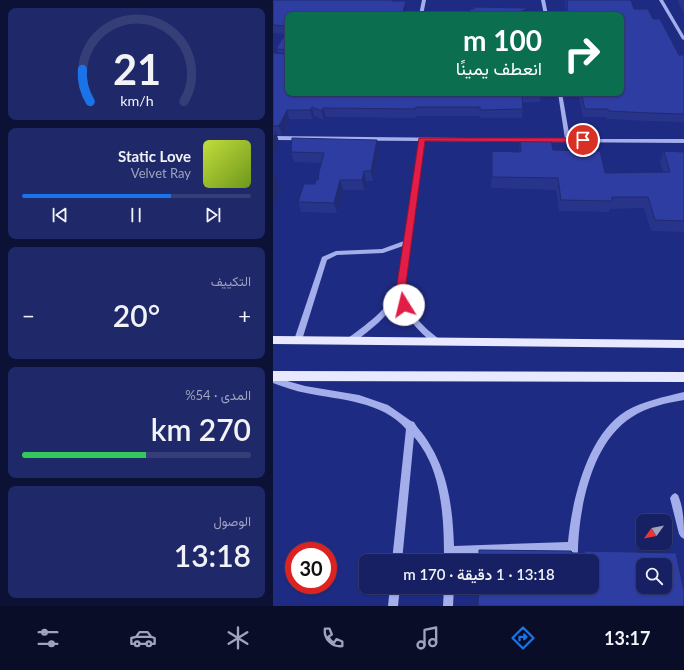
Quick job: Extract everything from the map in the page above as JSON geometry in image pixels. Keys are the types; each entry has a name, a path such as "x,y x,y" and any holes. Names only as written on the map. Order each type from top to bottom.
{"main road":[{"path":"273,340 684,344"},
{"path":"273,376 684,377"}],"street":[{"path":"422,12 425,0"},
{"path":"543,0 545,12"},
{"path":"661,0 684,39"},
{"path":"561,96 568,140"},
{"path":"273,138 684,141"},
{"path":"351,340 379,320 388,310 400,291 422,139"},
{"path":"298,340 324,259 336,253 383,250 407,242"},
{"path":"400,291 409,316 418,328 436,341"},
{"path":"273,380 311,392 359,399 379,405 396,414 411,425 422,438 431,453 439,476 447,508 450,554"},
{"path":"573,554 574,527 586,478 592,457 601,440 612,426 625,416 641,407 684,396"},
{"path":"398,554 411,425"},
{"path":"675,498 684,534"},
{"path":"477,554 573,547"},
{"path":"393,606 394,594"},
{"path":"448,606 449,594"}],"building":[{"path":"273,0 406,1 403,12 285,12 285,26 273,25"},
{"path":"567,0 631,0 634,9 648,9 653,19 660,19 679,55 684,55 684,114 585,109 582,96 624,96 624,12 568,12"},
{"path":"474,7 529,8 519,12 470,12 470,9 474,9"},
{"path":"284,36 285,50 276,49"},
{"path":"274,53 285,54 285,96 522,96 523,109 480,110 480,107 416,107 415,109 323,108 322,111 312,107 310,110 287,110 279,126 273,126"},
{"path":"292,138 377,140 371,171 364,171 362,180 340,180 334,203 298,202 304,184 315,184 316,180 318,180 324,153 291,152"},
{"path":"520,140 551,140 553,150 600,151 605,173 670,172 664,151 684,152 684,221 655,220 648,197 612,197 612,201 561,200 558,178 492,177 492,151 521,152"},
{"path":"479,550 571,551 573,553 584,553 585,551 676,553 684,591 684,606 478,606 479,594 599,594 599,554 479,554"}],"route":[{"path":"404,305 400,291 422,139 583,140"}]}
